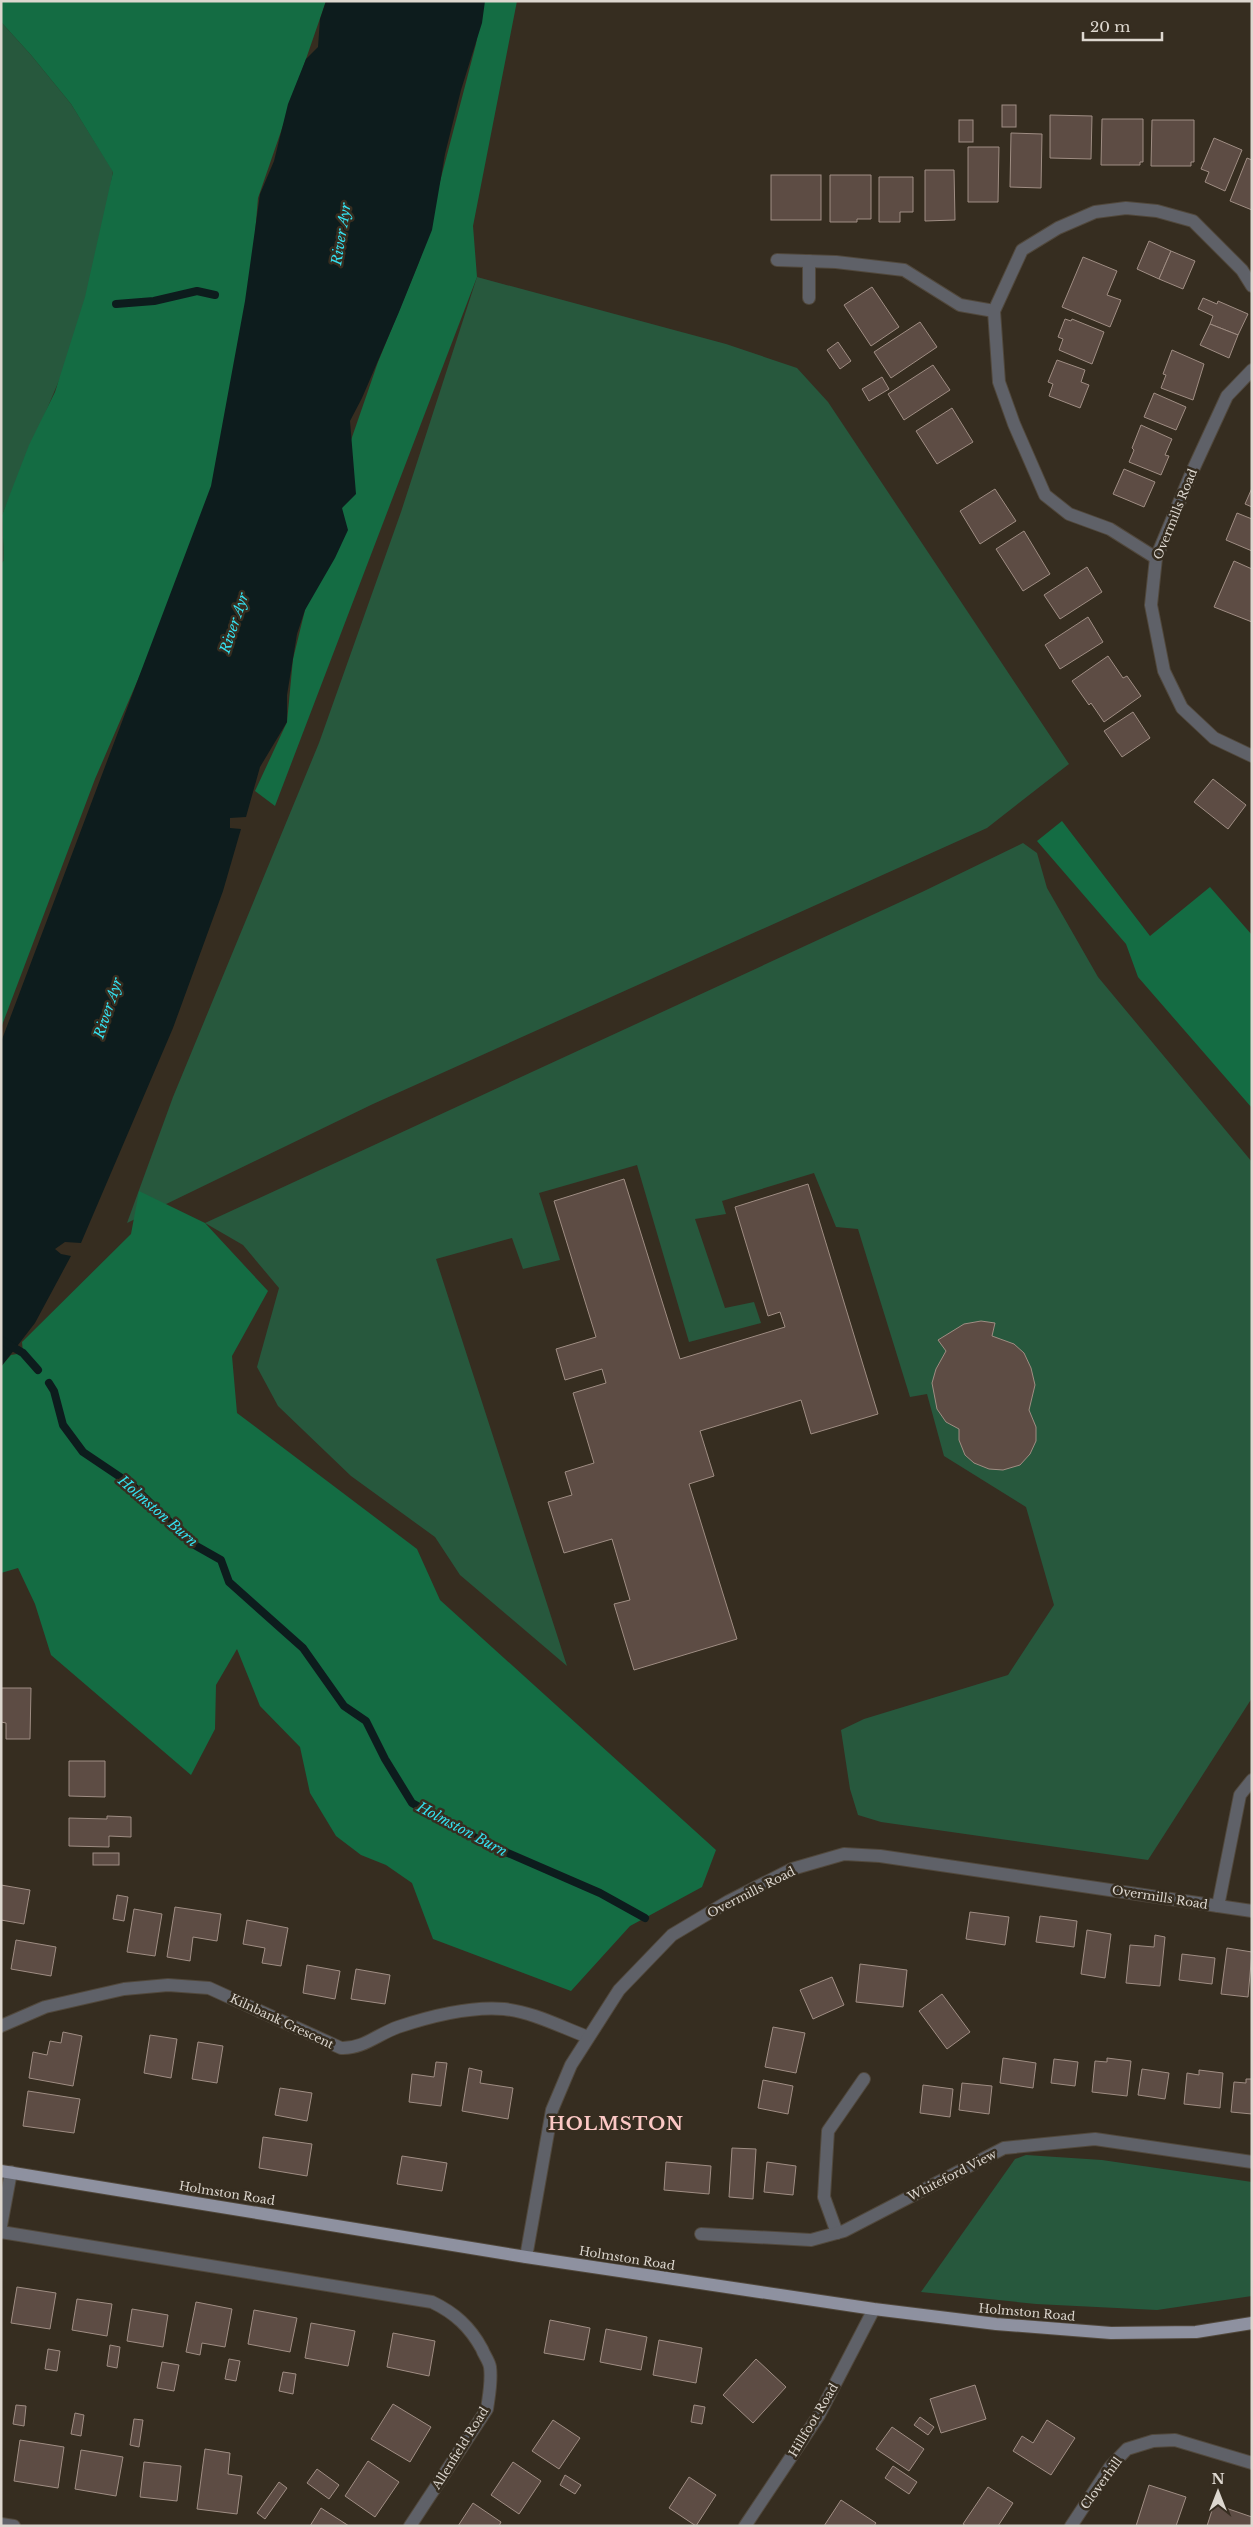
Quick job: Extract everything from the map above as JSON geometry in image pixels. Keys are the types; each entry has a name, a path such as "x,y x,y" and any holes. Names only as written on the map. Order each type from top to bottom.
{"main road":[{"name":"Holmston Road","path":"6,2171 526,2257 874,2309 996,2324 1111,2333 1196,2332 1252,2323"}],"street":[{"path":"1156,558 1110,529 1070,514 1046,495 1014,424 999,382 994,311 1022,250 1058,228 1095,212 1126,208 1157,212 1193,221 1242,270 1252,286"},
{"path":"777,260 809,261 904,270 960,305 994,311"},
{"path":"808,298 809,261"},
{"name":"Overmills Road","path":"1252,370 1227,396 1156,558 1151,605 1164,671 1182,708 1214,738 1252,756"},
{"path":"1218,1906 1240,1795 1252,1780"},
{"name":"Overmills Road","path":"526,2257 552,2110 571,2065 620,1990 672,1935 729,1901 792,1869 844,1854 948,1865 1252,1911"},
{"name":"Kilnbank Crescent","path":"1,2026 45,2006 124,1989 168,1985 209,1988 341,2048 351,2049 388,2031 426,2018 479,2009 505,2009 536,2017 588,2037"},
{"path":"837,2233 824,2197 828,2131 864,2079"},
{"name":"Whiteford View","path":"701,2234 811,2240 837,2233 1004,2148 1095,2139 1252,2162"},
{"path":"1,2226 6,2171"},
{"name":"Allenfield Road","path":"1,2232 432,2302 459,2319 475,2337 490,2365 491,2387 487,2410 410,2526"},
{"name":"Hillfoot Road","path":"745,2526 819,2415 874,2309"},
{"name":"Cloverhill","path":"1071,2526 1110,2467 1127,2449 1153,2441 1175,2440 1252,2463"},
{"path":"1,2524 14,2526"}],"green space":[{"path":"1,1 326,1 258,198 237,450 95,779 1,1028 1,564 4,560 2,515 29,445 55,392 85,297 113,172 71,104 1,22"},
{"path":"483,1 517,1 473,226 477,277 275,806 255,791 287,722 293,659 305,610 342,509 350,443 378,362 419,262 476,44"},
{"path":"1,22 71,104 113,171 91,305 2,515 4,560 1,564"},
{"path":"477,277 726,344 797,368 828,402 1069,764 987,828 373,1104 127,1223 173,1097 319,743 401,512"},
{"path":"1062,821 1150,936 1210,887 1252,935 1252,1108 1138,977 1126,944 1037,841"},
{"path":"1023,843 1037,853 1047,888 1098,977 1252,1162 1252,1698 1148,1860 881,1822 858,1815 850,1789 841,1730 864,1719 1008,1675 1054,1605 1026,1507 944,1456 927,1394 910,1397 858,1229 836,1227 814,1173 722,1201 726,1214 695,1219 725,1308 754,1302 761,1323 689,1342 637,1165 539,1193 560,1260 523,1269 512,1238 436,1259 567,1666 460,1575 435,1537 351,1476 278,1406 257,1367 279,1288 243,1245 205,1223 922,892"},
{"path":"139,1191 205,1223 268,1291 232,1356 237,1413 417,1549 440,1600 716,1850 702,1887 630,1926 571,1991 433,1939 412,1883 386,1865 361,1855 336,1836 310,1793 300,1747 260,1706 237,1649 216,1685 215,1729 191,1775 51,1655 35,1604 18,1568 1,1573 1,1366 11,1355 23,1353 22,1342 131,1234"},
{"path":"1026,2155 1102,2160 1252,2182 1252,2296 1157,2310 1036,2304 921,2292 1015,2159"}],"water":[{"name":"River Ayr","path":"326,1 485,1 482,23 461,90 445,154 432,230 399,312 362,398 350,421 356,494 342,508 348,530 335,558 305,610 297,634 287,695 287,722 260,767 246,817 230,818 230,828 241,829 223,891 173,1028 81,1243 65,1242 55,1249 61,1254 71,1256 35,1323 1,1367 1,1042 211,486 245,301 260,194 274,161 288,104 306,59 318,47 320,19"}],"building":[{"path":"1002,105 1016,105 1016,127 1002,127"},
{"path":"1050,115 1092,116 1091,159 1050,158"},
{"path":"1102,119 1143,119 1143,162 1140,162 1140,165 1101,165"},
{"path":"959,120 973,120 973,142 959,142"},
{"path":"1152,120 1194,120 1194,162 1191,162 1191,166 1151,166"},
{"path":"1011,133 1042,134 1041,188 1010,187"},
{"path":"1214,138 1242,150 1225,191 1205,182 1209,172 1201,169"},
{"path":"968,147 999,147 998,202 968,202"},
{"path":"1247,158 1252,160 1252,210 1230,201"},
{"path":"925,170 954,170 955,220 925,221"},
{"path":"771,175 821,175 821,220 771,220"},
{"path":"830,175 871,175 871,219 857,219 857,222 830,222"},
{"path":"879,177 913,177 913,212 900,212 900,222 879,222"},
{"path":"1149,241 1171,251 1159,279 1137,269"},
{"path":"1171,251 1195,261 1183,289 1159,279"},
{"path":"1083,257 1117,271 1107,295 1121,300 1110,327 1062,307"},
{"path":"872,287 899,327 871,346 844,305"},
{"path":"1203,298 1217,304 1218,301 1248,314 1238,335 1210,324 1213,316 1198,309"},
{"path":"1065,319 1071,321 1072,319 1104,332 1092,364 1059,350 1063,339 1058,337"},
{"path":"920,322 937,347 891,378 874,352"},
{"path":"1210,324 1238,335 1229,358 1200,345"},
{"path":"838,342 851,361 840,369 827,350"},
{"path":"1172,350 1204,364 1193,400 1161,388 1166,375 1163,374"},
{"path":"1057,360 1085,370 1081,382 1089,385 1080,408 1049,396 1053,384 1048,382"},
{"path":"933,365 950,390 904,420 888,394"},
{"path":"882,377 889,389 869,401 862,389"},
{"path":"1154,393 1186,407 1176,430 1144,417"},
{"path":"952,408 973,442 937,464 916,431"},
{"path":"1141,425 1172,439 1165,455 1169,456 1161,475 1129,462"},
{"path":"1124,469 1155,482 1144,507 1113,494"},
{"path":"1252,488 1252,507 1245,504"},
{"path":"995,489 1016,521 980,544 960,511"},
{"path":"1237,513 1252,519 1252,551 1226,540"},
{"path":"1024,531 1050,574 1023,591 996,549"},
{"path":"1234,561 1252,569 1252,622 1214,607"},
{"path":"1087,567 1102,592 1060,619 1044,595"},
{"path":"1088,617 1103,642 1060,669 1045,645"},
{"path":"1108,656 1123,678 1127,676 1141,696 1104,722 1072,681"},
{"path":"1133,712 1150,738 1122,757 1104,731"},
{"path":"1213,779 1246,805 1228,829 1194,802"},
{"path":"624,1179 680,1359 785,1327 780,1312 768,1316 735,1207 808,1184 878,1414 811,1434 801,1400 700,1431 714,1476 689,1484 737,1639 634,1670 614,1604 630,1600 612,1539 564,1553 548,1502 572,1495 565,1472 594,1463 573,1393 606,1383 602,1369 565,1380 556,1349 596,1337 554,1201"},
{"path":"981,1321 995,1323 992,1336 1014,1344 1024,1353 1031,1368 1035,1385 1029,1410 1036,1427 1036,1441 1030,1454 1020,1465 1003,1470 989,1469 974,1463 965,1455 959,1440 959,1429 946,1422 937,1409 932,1383 936,1369 946,1351 938,1340 964,1324"},
{"path":"1,1688 31,1688 30,1739 6,1739 6,1723 1,1722"},
{"path":"69,1761 105,1761 105,1797 69,1796"},
{"path":"107,1816 131,1817 131,1837 109,1836 109,1847 69,1846 69,1818 107,1819"},
{"path":"93,1853 119,1853 119,1865 93,1865"},
{"path":"1,1885 30,1890 24,1924 1,1920"},
{"path":"117,1895 128,1897 124,1921 113,1919"},
{"path":"175,1907 221,1914 217,1941 193,1937 190,1961 167,1957"},
{"path":"134,1909 162,1914 155,1956 127,1952"},
{"path":"970,1912 1009,1917 1005,1945 966,1939"},
{"path":"1040,1916 1077,1921 1074,1947 1036,1942"},
{"path":"247,1920 288,1928 281,1966 262,1963 265,1948 243,1944"},
{"path":"1087,1930 1111,1934 1105,1978 1081,1974"},
{"path":"1155,1935 1165,1937 1160,1986 1126,1983 1130,1945 1154,1947"},
{"path":"16,1940 56,1947 51,1976 11,1969"},
{"path":"1227,1948 1252,1952 1248,1997 1221,1994"},
{"path":"1182,1954 1215,1958 1212,1984 1179,1980"},
{"path":"860,1964 907,1970 903,2007 856,2002"},
{"path":"307,1965 340,1971 335,1999 303,1993"},
{"path":"356,1969 390,1975 385,2004 351,1999"},
{"path":"832,1977 844,2005 813,2019 800,1990"},
{"path":"942,1994 970,2032 947,2049 919,2011"},
{"path":"773,2027 805,2033 796,2073 765,2067"},
{"path":"63,2032 82,2036 73,2086 29,2078 33,2052 47,2055 50,2041 61,2043"},
{"path":"150,2035 177,2039 171,2078 144,2073"},
{"path":"198,2042 223,2046 217,2083 192,2079"},
{"path":"1003,2058 1036,2063 1033,2088 1000,2083"},
{"path":"1107,2058 1131,2061 1127,2096 1092,2092 1095,2061 1107,2062"},
{"path":"1054,2059 1078,2062 1075,2086 1051,2083"},
{"path":"436,2062 447,2063 441,2106 409,2102 412,2074 434,2077"},
{"path":"469,2068 482,2071 480,2083 513,2088 508,2119 462,2111"},
{"path":"1142,2069 1169,2073 1165,2099 1138,2095"},
{"path":"1199,2070 1223,2073 1220,2108 1184,2104 1187,2073 1199,2075"},
{"path":"1246,2079 1252,2079 1252,2114 1231,2112 1234,2082 1246,2083"},
{"path":"763,2080 793,2086 788,2114 758,2108"},
{"path":"962,2083 992,2086 989,2114 959,2110"},
{"path":"923,2085 953,2089 950,2117 920,2113"},
{"path":"280,2088 312,2093 307,2121 275,2115"},
{"path":"28,2091 80,2099 74,2133 23,2126"},
{"path":"263,2137 312,2144 307,2176 259,2168"},
{"path":"732,2148 756,2149 753,2199 729,2197"},
{"path":"402,2156 447,2163 442,2191 397,2184"},
{"path":"666,2162 711,2166 709,2194 664,2190"},
{"path":"767,2162 796,2166 793,2195 764,2192"},
{"path":"17,2287 56,2293 50,2329 11,2323"},
{"path":"77,2299 112,2304 107,2336 72,2330"},
{"path":"196,2302 232,2309 225,2347 202,2343 200,2355 186,2352"},
{"path":"132,2309 168,2315 163,2347 127,2341"},
{"path":"254,2310 297,2318 290,2352 248,2344"},
{"path":"550,2320 590,2328 584,2360 544,2353"},
{"path":"311,2323 355,2331 348,2366 305,2358"},
{"path":"606,2329 647,2337 641,2370 600,2362"},
{"path":"393,2333 435,2341 429,2376 387,2367"},
{"path":"659,2340 702,2348 696,2383 653,2375"},
{"path":"110,2345 120,2347 117,2368 107,2366"},
{"path":"48,2349 60,2351 57,2371 45,2369"},
{"path":"229,2359 240,2361 236,2381 225,2379"},
{"path":"756,2359 786,2387 753,2423 723,2395"},
{"path":"162,2362 179,2365 174,2391 157,2388"},
{"path":"283,2372 296,2374 293,2394 279,2391"},
{"path":"975,2385 986,2419 941,2433 930,2399"},
{"path":"393,2404 431,2427 410,2462 371,2439"},
{"path":"16,2405 26,2406 24,2426 13,2424"},
{"path":"694,2405 705,2407 702,2424 691,2422"},
{"path":"75,2413 84,2415 81,2436 71,2434"},
{"path":"920,2417 934,2427 928,2435 914,2425"},
{"path":"134,2419 143,2420 139,2447 130,2445"},
{"path":"553,2420 580,2438 559,2469 532,2451"},
{"path":"1047,2420 1075,2438 1051,2475 1013,2451 1022,2436 1033,2443"},
{"path":"892,2427 924,2449 909,2471 876,2449"},
{"path":"20,2440 64,2447 58,2488 14,2481"},
{"path":"205,2449 230,2453 228,2474 242,2476 237,2514 197,2509"},
{"path":"81,2450 123,2457 116,2496 75,2489"},
{"path":"368,2461 399,2482 375,2517 345,2496"},
{"path":"144,2462 181,2466 177,2501 140,2497"},
{"path":"513,2462 541,2481 519,2514 491,2495"},
{"path":"893,2466 917,2482 909,2494 885,2478"},
{"path":"317,2469 339,2485 329,2499 307,2483"},
{"path":"565,2475 581,2485 575,2494 560,2485"},
{"path":"689,2477 716,2495 696,2526 669,2508"},
{"path":"279,2482 287,2488 265,2519 257,2513"},
{"path":"1149,2485 1186,2497 1176,2526 1136,2526"},
{"path":"988,2487 1013,2503 998,2526 966,2526 963,2524"},
{"path":"841,2500 876,2523 874,2526 824,2526"},
{"path":"473,2503 501,2522 499,2526 458,2526"},
{"path":"1214,2504 1252,2517 1252,2526 1207,2526"},
{"path":"321,2508 349,2526 310,2526"}],"waterway":[{"path":"116,304 154,301 197,291 215,295"},
{"path":"1,1340 23,1353 38,1370"},
{"name":"Holmston Burn","path":"49,1383 54,1391 63,1425 83,1452 132,1485 191,1543 221,1560 229,1582 303,1648 344,1706 366,1721 385,1759 412,1803 485,1843 600,1893 645,1918"}],"district":[{"name":"HOLMSTON","path":"616,2124"}]}
